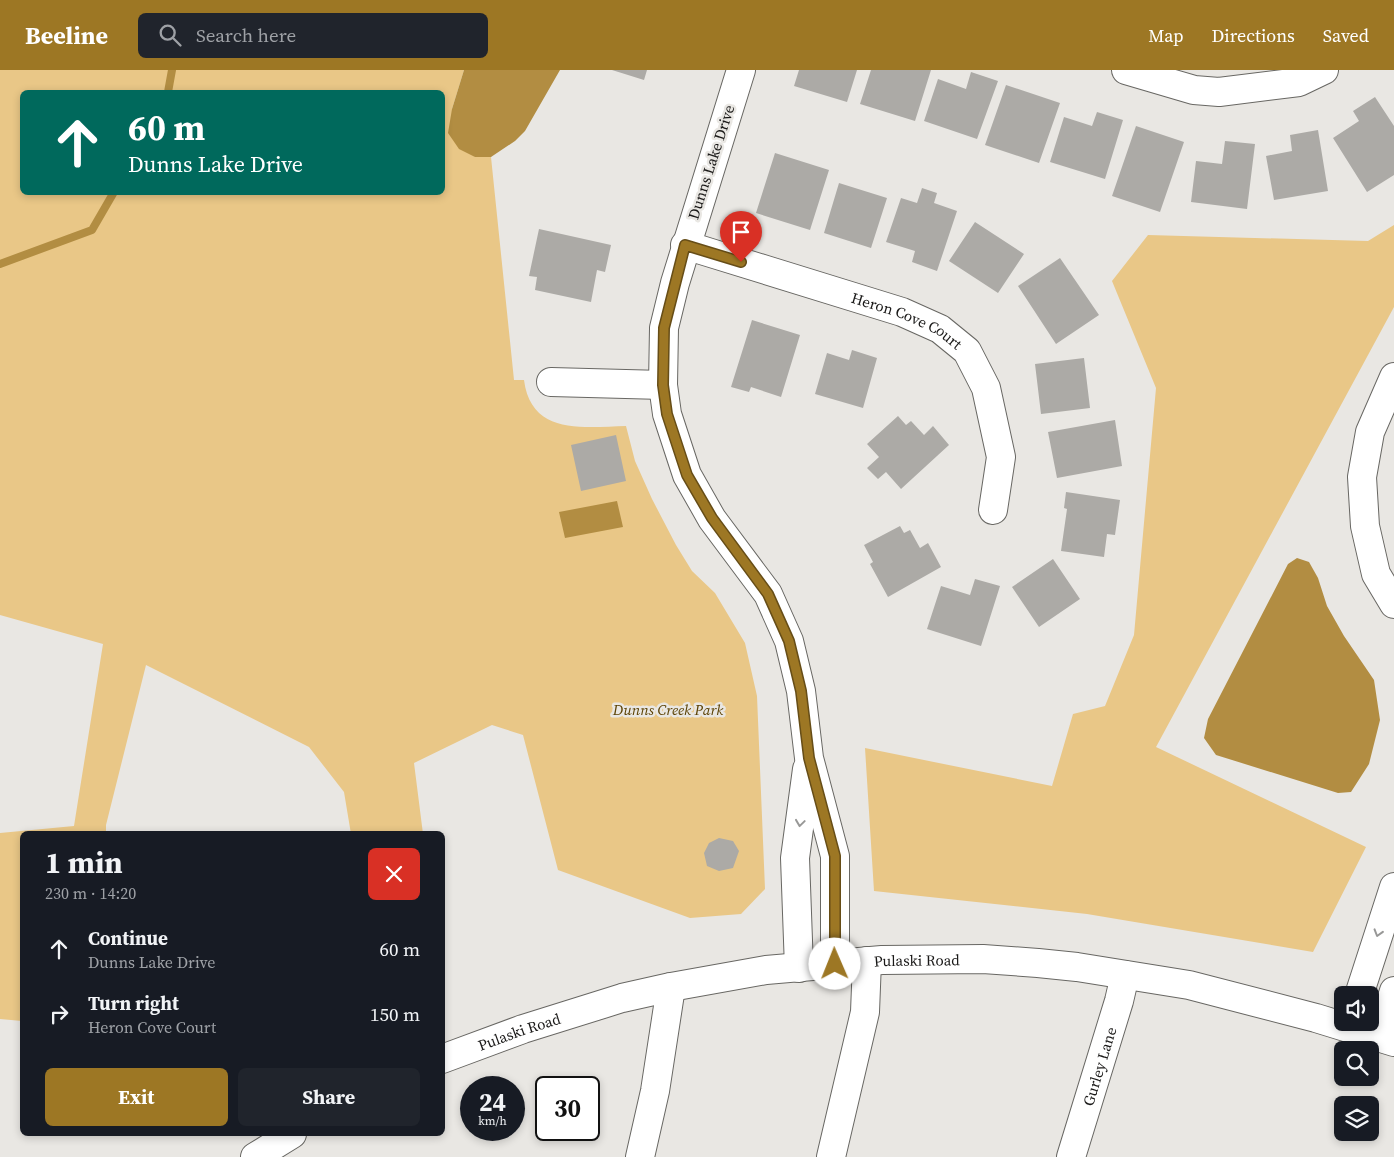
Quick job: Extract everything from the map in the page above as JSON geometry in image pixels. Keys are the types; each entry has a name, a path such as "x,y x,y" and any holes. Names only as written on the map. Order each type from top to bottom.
{"street":[{"name":"Dunns Lake Drive","path":"741,70 685,245 664,328 663,385 667,414 687,475 712,518 768,594 789,641 801,691 809,758"},
{"path":"1126,70 1194,90 1219,92 1298,82 1324,70"},
{"name":"Heron Cove Court","path":"685,245 902,312 940,329 967,351 986,388 1002,457 993,510"},
{"path":"1394,377 1370,432 1362,477 1365,526 1376,574 1394,604"},
{"path":"551,382 663,385"},
{"path":"809,758 835,856 835,964"},
{"path":"799,968 795,858 809,758"},
{"path":"1362,986 1394,887"},
{"name":"Pulaski Road","path":"445,1058 532,1026 622,998 766,970 867,961 983,959 1038,963 1189,985 1334,1021"},
{"path":"831,1157 865,1012 867,961"},
{"name":"Gurley Lane","path":"1071,1157 1118,1001 1124,975"},
{"path":"640,1157 655,1091 671,987"},
{"path":"1386,1040 1394,991"},
{"name":"Pulaski Road","path":"1364,1031 1386,1040"},
{"path":"255,1157 289,1136"}],"green space":[{"name":"Dunns Creek Park","path":"0,70 464,70 452,109 475,157 491,157 514,380 524,380 529,398 537,411 549,419 578,427 626,426 635,461 676,545 692,571 715,593 745,643 757,696 765,889 741,914 690,918 558,870 523,735 492,725 414,763 423,831 350,831 344,792 309,747 146,665 106,831 21,831 74,826 103,644 0,615"},
{"path":"1394,225 1394,307 1156,747 1366,847 1313,952 1087,914 874,891 865,748 1052,786 1073,714 1105,706 1134,635 1156,388 1112,281 1148,235 1368,241"},
{"path":"20,831 20,1021 0,1019 0,833"}],"shaded area":[{"path":"464,70 560,70 525,131 515,141 491,157 475,157 459,149 448,133 452,109"},
{"path":"617,501 623,527 565,538 559,512"},
{"path":"1297,558 1309,562 1318,578 1327,606 1344,636 1374,680 1380,720 1369,764 1351,792 1338,793 1216,755 1204,738 1208,719 1288,564"}],"building":[{"path":"612,70 647,70 644,80"},
{"path":"799,70 857,70 847,102 794,86"},
{"path":"871,70 931,70 915,121 860,104"},
{"path":"971,72 998,81 977,139 924,121 938,79 966,89"},
{"path":"1006,85 1060,103 1039,163 985,145"},
{"path":"1375,97 1394,126 1394,175 1367,192 1333,138 1359,121 1353,111"},
{"path":"1097,112 1123,120 1105,179 1050,162 1064,117 1092,126"},
{"path":"1136,126 1184,142 1160,212 1112,196"},
{"path":"1318,130 1328,191 1274,200 1266,156 1292,151 1290,135"},
{"path":"1225,141 1255,144 1247,209 1191,202 1196,161 1222,164"},
{"path":"775,153 829,170 810,230 756,213"},
{"path":"839,183 887,198 871,248 824,233"},
{"path":"922,188 937,193 934,203 957,211 937,271 912,262 915,251 886,242 901,198 917,203"},
{"path":"975,222 1024,254 998,293 949,261"},
{"path":"539,229 611,245 605,272 597,270 591,302 535,290 537,277 529,276"},
{"path":"1060,258 1099,315 1056,344 1018,286"},
{"path":"752,320 800,335 781,397 751,387 749,392 731,387"},
{"path":"852,350 877,358 863,408 815,394 827,353 849,360"},
{"path":"1084,358 1090,408 1041,414 1035,364"},
{"path":"898,416 906,425 911,421 924,435 933,426 949,445 901,489 886,472 878,479 867,468 879,457 867,444"},
{"path":"1115,420 1122,466 1057,478 1048,432"},
{"path":"616,435 626,481 581,491 571,445"},
{"path":"1066,492 1120,500 1115,535 1107,534 1104,557 1061,551 1067,509 1064,508"},
{"path":"900,526 904,533 910,530 920,548 928,543 941,567 888,597 870,564 873,562 864,545"},
{"path":"1053,559 1080,599 1039,627 1012,587"},
{"path":"975,579 1000,586 981,646 927,629 941,586 970,595"},
{"path":"719,838 733,841 739,851 733,868 719,871 707,866 704,853 709,843"}],"waterway":[{"path":"168,90 172,70"},
{"path":"0,264 92,230 112,195"}],"route":[{"path":"741,262 685,245 664,328 663,385 667,414 687,475 712,518 768,594 789,641 801,691 809,758 835,856 835,964"}]}
